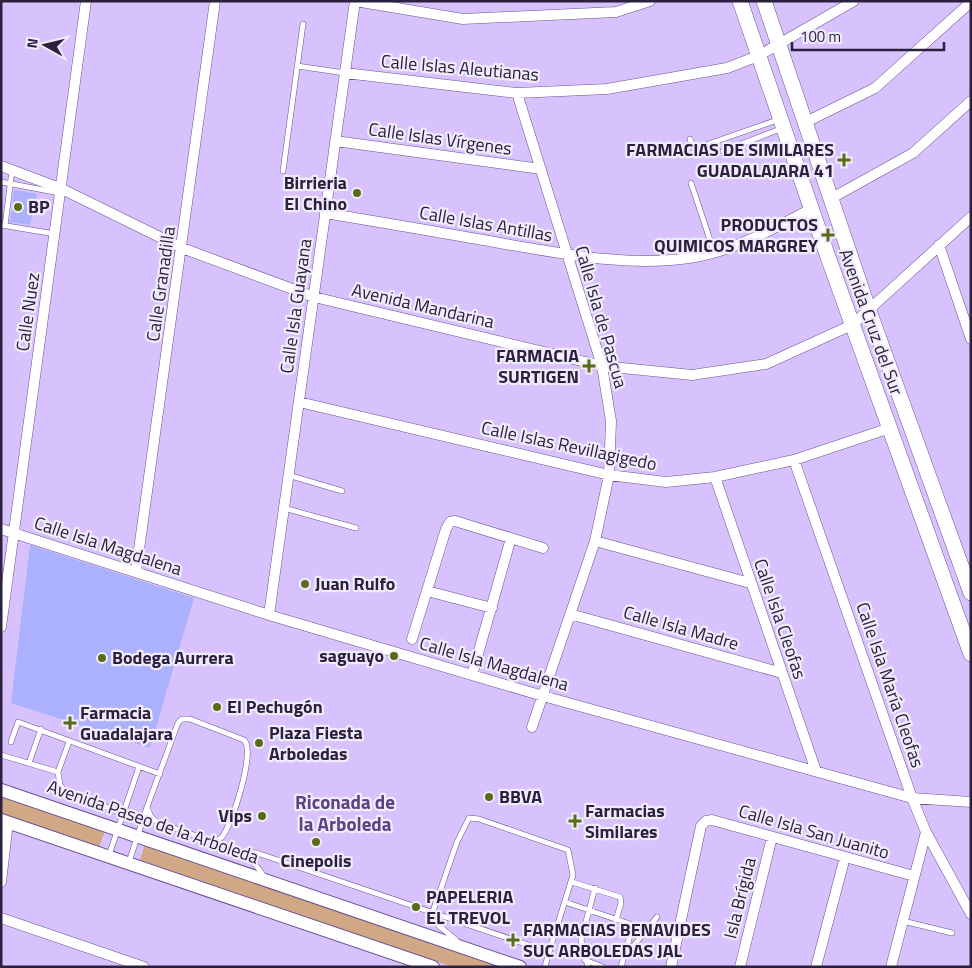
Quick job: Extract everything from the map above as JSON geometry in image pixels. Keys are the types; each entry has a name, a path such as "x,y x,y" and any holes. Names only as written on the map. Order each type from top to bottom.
{"main road":[{"name":"Avenida Cruz del Sur","path":"740,1 852,325 969,646"},
{"name":"Avenida Cruz del Sur","path":"764,1 869,311 971,593"},
{"path":"798,171 820,165"}],"street":[{"name":"Calle Nuez","path":"1,627 56,234 86,1"},
{"name":"Calle Granadilla","path":"136,571 216,1"},
{"path":"355,1 463,19 616,12 650,1"},
{"name":"Calle Isla Guayana","path":"269,615 355,1"},
{"name":"Calle Islas Aleutianas","path":"345,73 517,93 607,89 728,68 758,56 854,1"},
{"path":"806,122 875,88 971,2"},
{"name":"Calle Isla de Pascua","path":"517,93 602,366 611,421 609,475 595,541 532,727"},
{"path":"832,198 913,153 971,101"},
{"name":"Calle Islas Vírgenes","path":"335,141 541,169"},
{"name":"Avenida Mandarina","path":"1,166 61,191 182,248 314,296 602,366 692,376 766,364 852,325 971,217"},
{"name":"Calle Islas Antillas","path":"325,213 566,254 614,260 662,261 691,258 714,252 769,231 812,209"},
{"path":"939,246 971,339"},
{"name":"Calle Islas Revillagigedo","path":"298,402 609,475 666,482 715,477 794,460 890,428"},
{"name":"Calle Isla María Cleofas","path":"794,460 912,798 926,832 971,914"},
{"name":"Calle Isla Cleofas","path":"715,477 816,770"},
{"path":"412,639 446,529 450,522 543,548"},
{"name":"Calle Isla Magdalena","path":"1,529 269,615 543,696 912,798 971,802"},
{"path":"472,675 511,538"},
{"path":"595,541 750,583"},
{"path":"428,591 492,608"},
{"name":"Calle Isla Madre","path":"570,614 782,673"},
{"name":"Avenida Paseo de la Arboleda","path":"1,790 520,967"},
{"name":"Calle Isla San Juanito","path":"670,967 701,826 706,821 712,820 914,876"},
{"path":"1,882 5,821 434,967"},
{"path":"891,967 926,832"},
{"name":"Isla Brígida","path":"740,967 772,837"},
{"path":"816,967 845,857"},
{"path":"1,918 144,967"}],"lane":[{"path":"283,171 303,24"},
{"path":"298,66 345,73"},
{"path":"690,139 694,149 782,124"},
{"path":"724,151 782,124"},
{"path":"12,170 12,184 3,225 56,234"},
{"path":"1,182 61,191"},
{"path":"691,183 714,252"},
{"path":"288,476 342,491"},
{"path":"284,508 356,528"},
{"path":"129,862 178,723 182,719 190,719 247,742 247,768 236,802 224,832 220,839 214,842"},
{"path":"11,742 18,722 160,774"},
{"path":"29,763 41,729"},
{"path":"69,742 58,772 60,785 63,789 122,814"},
{"path":"1,755 58,772"},
{"path":"109,855 140,767"},
{"path":"148,807 151,817 157,822 237,851 257,864 266,879"},
{"path":"471,950 450,936 433,920 432,914 457,842 469,818 479,819 566,848 570,856 573,875 572,882 545,967"},
{"path":"237,851 257,853 393,898 432,914 550,952"},
{"path":"572,882 620,897 621,903 616,920"},
{"path":"588,967 581,940 595,888"},
{"path":"565,902 633,925 622,967"},
{"path":"624,957 656,917"},
{"path":"903,921 952,933"},
{"path":"585,960 603,967"}],"shaded area":[{"path":"1,797 105,831 99,847 1,814"},
{"path":"145,844 504,967 453,967 140,860"}],"building":[{"name":"BP","path":"14,190 37,194 30,225 10,222"},
{"path":"30,545 194,598 150,748 11,703"}],"place":[{"name":"FARMACIAS DE SIMILARES GUADALAJARA 41","path":"844,160"},
{"name":"Birrieria El Chino","path":"357,193"},
{"name":"BP","path":"18,207"},
{"name":"PRODUCTOS QUIMICOS MARGREY","path":"828,235"},
{"name":"FARMACIA SURTIGEN","path":"589,366"},
{"name":"Juan Rulfo","path":"305,584"},
{"name":"saguayo","path":"394,656"},
{"name":"Bodega Aurrera","path":"102,658"},
{"name":"El Pechugón","path":"217,707"},
{"name":"Farmacia Guadalajara","path":"70,723"},
{"name":"Plaza Fiesta Arboledas","path":"259,743"},
{"name":"BBVA","path":"489,797"},
{"name":"Vips","path":"262,816"},
{"name":"Farmacias Similares","path":"575,821"},
{"name":"Cinepolis","path":"316,842"},
{"name":"PAPELERIA EL TREVOL","path":"416,907"},
{"name":"FARMACIAS BENAVIDES SUC ARBOLEDAS JAL","path":"513,940"}],"district":[{"name":"Riconada de la Arboleda","path":"345,813"}]}
